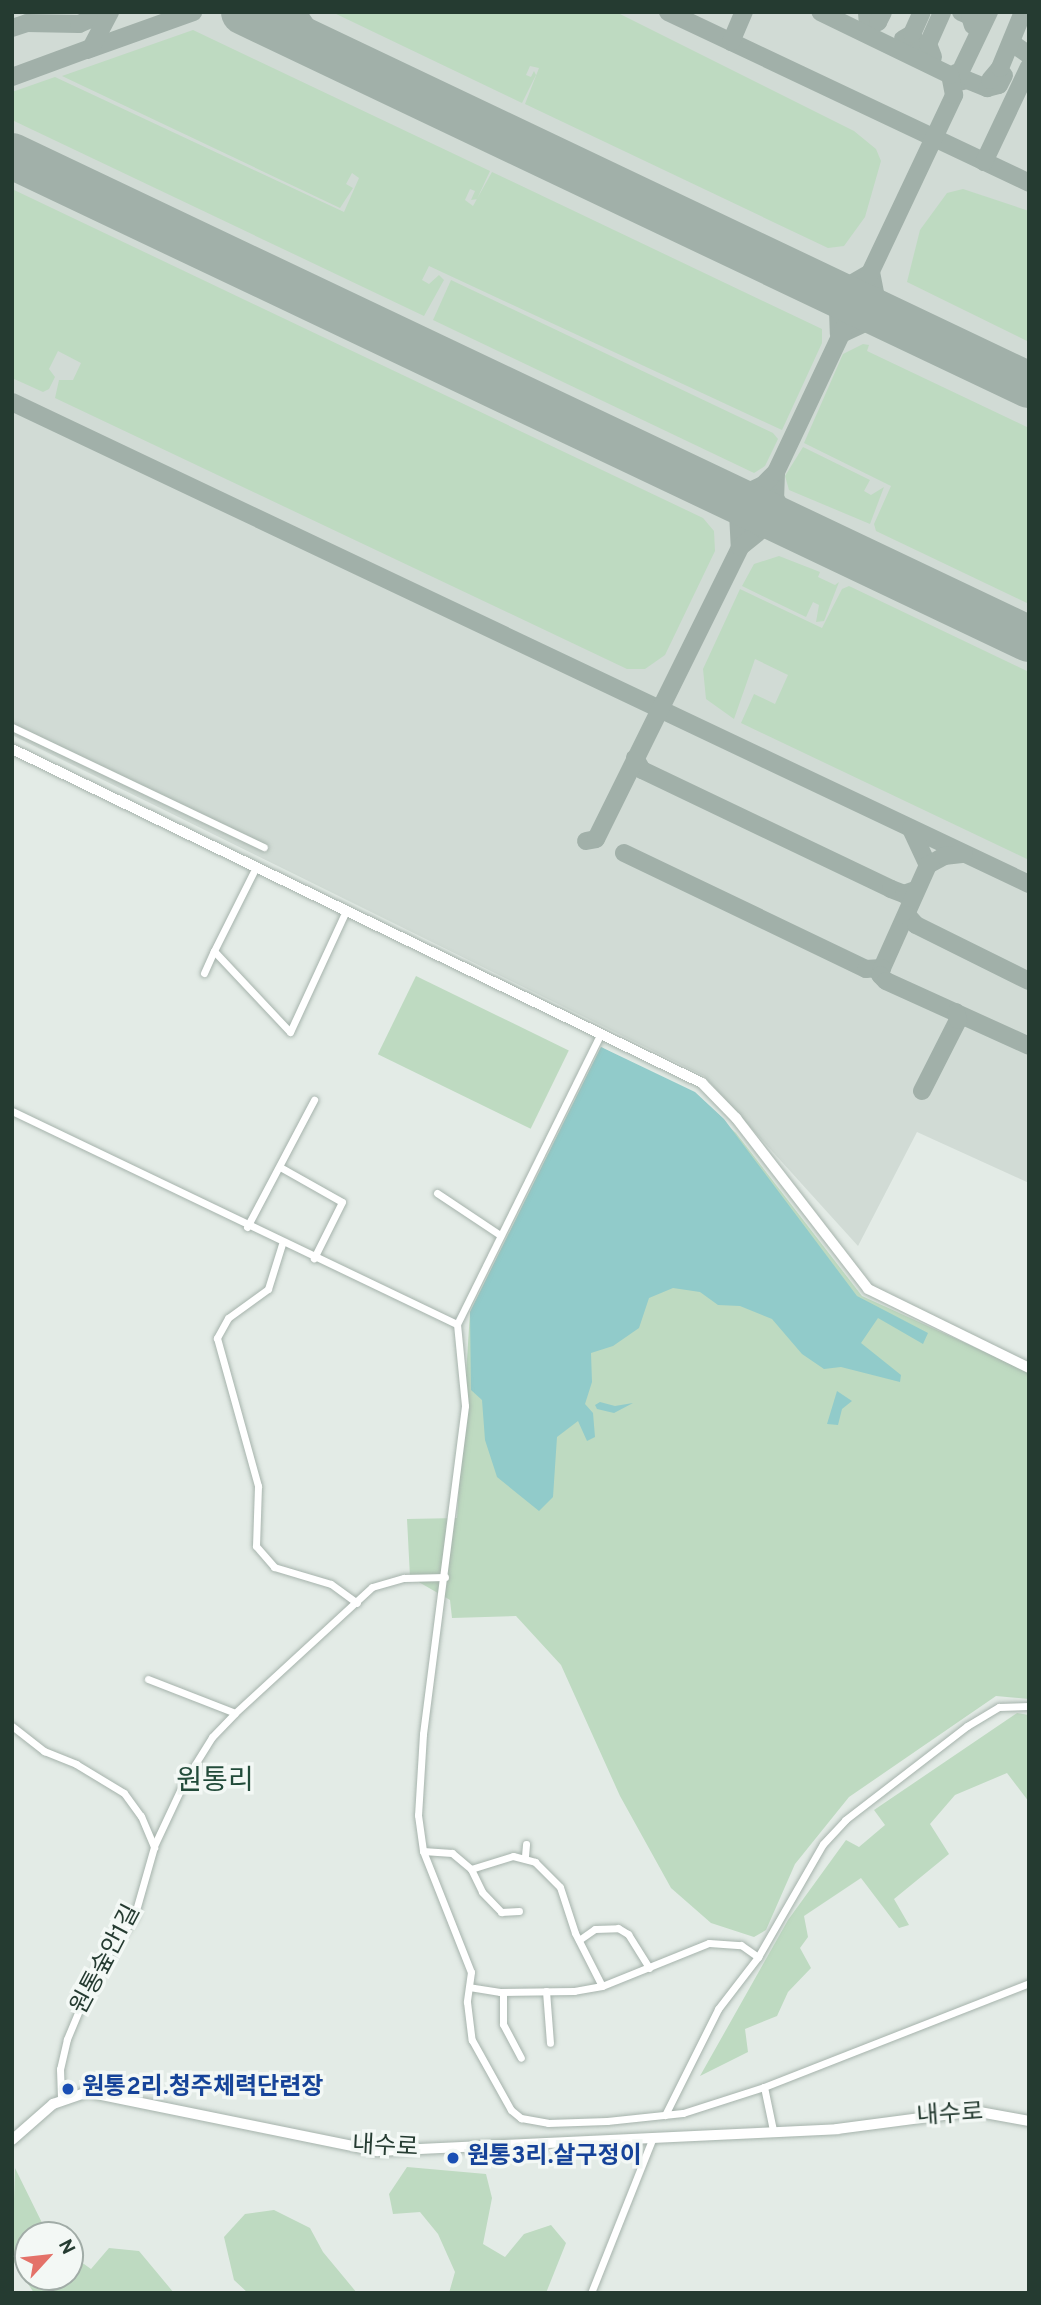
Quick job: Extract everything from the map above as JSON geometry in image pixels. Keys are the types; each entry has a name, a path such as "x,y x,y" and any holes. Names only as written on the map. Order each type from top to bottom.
{"street":[{"path":"12,727 264,847"},
{"path":"12,749 345,913 702,1083 715,1094 867,1289 1029,1368"},
{"path":"204,973 256,867"},
{"path":"214,951 290,1032 345,913"},
{"path":"600,1035 457,1324 465,1406 418,1788 423,1851 465,1951 471,1972 469,1987 472,2039 511,2110 521,2118 548,2123 664,2115 764,2087 1029,1983"},
{"path":"247,1227 314,1100"},
{"path":"12,1111 282,1244 457,1324"},
{"path":"280,1167 342,1202 314,1258"},
{"path":"436,1193 500,1235"},
{"path":"282,1244 268,1289 228,1318 216,1338 258,1486 256,1546 274,1567 331,1584 357,1603"},
{"name":"원통숲안1길","path":"61,2099 60,2069 67,2039 95,1972 134,1917 154,1847 184,1782 212,1737 372,1587 388,1580 445,1577"},
{"path":"148,1679 235,1713"},
{"path":"664,2115 718,2009 758,1957 823,1844 845,1820 967,1726 999,1707 1029,1706"},
{"path":"12,1726 44,1751 89,1770 124,1793 141,1816 154,1847"},
{"path":"525,1856 526,1844"},
{"path":"423,1851 452,1853 471,1869 482,1892 501,1912 520,1911"},
{"path":"471,1869 502,1857 525,1856 560,1887 579,1940 602,1986"},
{"path":"579,1940 595,1929 618,1928 628,1934 649,1968"},
{"path":"469,1987 503,1992 546,1992 602,1986 709,1943 741,1945 758,1957"},
{"path":"503,1992 503,2024 521,2058"},
{"path":"546,1992 550,2043"},
{"path":"764,2087 773,2130"},
{"name":"내수로","path":"12,2140 61,2099 87,2092 108,2094 377,2151 837,2129 974,2111 1029,2121"},
{"path":"591,2293 653,2137"}],"shaded area":[{"path":"12,12 1029,12 1029,1183 917,1132 858,1246 704,1076 12,735"}],"green space":[{"path":"332,12 616,12 854,131 876,149 881,161 865,217 844,246 828,248 525,104 539,68 530,66 526,75 531,77 534,71 536,75 522,103"},
{"path":"193,30 490,171 477,198 492,172 822,329 822,343 782,430 429,266 422,280 429,284 439,275 444,280 424,316 12,120 12,92 55,77 344,212 359,178 352,173 346,184 353,188 340,208 62,76","holes":["470,189 475,191 471,200 477,199 473,206 465,200"]},
{"path":"12,189 703,518 714,531 715,551 665,655 645,669 627,669 55,398 59,380 73,380 81,363 58,351 49,369 55,377 49,389 43,392 12,378"},
{"path":"963,189 1029,211 1029,342 907,282 920,230 947,193"},
{"path":"451,280 773,433 778,439 765,466 754,473 433,320"},
{"path":"863,344 869,345 867,351 1029,428 1029,604 876,531 874,524 891,486 804,443 843,354"},
{"path":"803,447 870,480 864,491 871,495 884,487 870,524 789,490 785,476"},
{"path":"779,556 820,572 818,577 835,585 839,582 824,621 816,622 819,605 813,602 806,617 742,586 754,564"},
{"path":"849,586 1029,672 1029,860 741,723 754,694 775,704 788,675 755,659 734,719 706,699 703,669 740,589 822,628 842,589"},
{"path":"416,976 569,1051 531,1129 378,1054"},
{"path":"601,1047 704,1104 736,1133 862,1296 1029,1372 1029,1699 996,1696 849,1797 795,1864 766,1930 754,1937 711,1923 671,1888 620,1796 561,1665 516,1616 452,1618 450,1600 410,1577 407,1519 457,1518 470,1312"},
{"path":"1017,1713 1029,1715 1029,1802 1007,1773 955,1795 930,1824 949,1854 894,1899 909,1925 899,1928 861,1878 804,1916 808,1937 800,1948 811,1968 788,1992 777,2016 745,2029 748,2052 700,2076 788,1920 846,1840 859,1847 885,1825 874,1810"},
{"path":"407,2167 486,2174 492,2198 483,2244 505,2257 524,2234 551,2225 566,2243 546,2293 449,2293 455,2272 438,2234 420,2212 393,2214 389,2194"},
{"path":"15,2168 41,2221 14,2221 14,2262 12,2259"},
{"path":"274,2210 310,2228 323,2252 357,2293 248,2293 234,2280 224,2237 245,2214"},
{"path":"109,2248 139,2251 174,2293 33,2291 84,2291 84,2264 91,2269"}],"water":[{"path":"601,1047 695,1092 724,1119 857,1296 928,1333 923,1344 878,1318 861,1343 901,1375 900,1382 841,1367 824,1369 802,1354 772,1319 740,1306 718,1305 700,1292 673,1288 649,1298 639,1328 613,1346 591,1353 592,1382 585,1404 593,1413 595,1437 587,1441 578,1421 557,1437 553,1497 539,1511 497,1477 485,1440 482,1400 471,1390 470,1312"},
{"path":"837,1391 852,1401 842,1409 838,1425 827,1424"},
{"path":"600,1402 615,1406 633,1403 614,1413 597,1409 595,1405"}],"taxiway":[{"path":"12,28 27,23 79,24 107,12"},
{"path":"12,77 91,48 110,12"},
{"path":"87,50 193,12"},
{"path":"297,12 323,50"},
{"path":"668,12 1029,183"},
{"path":"731,42 744,12"},
{"path":"713,489 746,493 763,485 776,472 954,95 950,75 820,12"},
{"path":"867,12 868,26 878,22 883,12"},
{"path":"903,39 912,34 922,12"},
{"path":"928,44 942,12"},
{"path":"961,12 970,16 973,26"},
{"path":"954,85 989,12"},
{"path":"990,80 1000,68 1023,12"},
{"path":"912,34 919,50 928,44 933,57"},
{"path":"1012,43 1029,55"},
{"path":"984,162 1029,67"},
{"path":"956,73 955,83 967,80 987,88 999,85 1004,75"},
{"path":"871,272 876,298 900,324"},
{"path":"820,286 844,288 868,274"},
{"path":"820,286 838,310 839,334"},
{"path":"841,334 867,322 900,324"},
{"path":"12,402 1029,884"},
{"path":"776,472 775,498 792,526"},
{"path":"716,490 738,513 740,547"},
{"path":"586,841 596,839 740,547 762,529 792,526"},
{"path":"635,758 642,770 891,889 904,894 915,890"},
{"path":"911,829 928,865 944,856 964,854"},
{"path":"624,853 866,969 882,968 928,865"},
{"path":"907,915 916,925 1029,981"},
{"path":"882,968 880,975 886,981 1029,1046"},
{"path":"922,1091 958,1020 956,1012"}],"runway":[{"path":"244,12 1029,385"},
{"path":"12,156 1029,639"}],"place":[{"name":"원통2리.청주체력단련장","path":"68,2089"},
{"name":"원통3리.살구정이","path":"453,2158"}],"district":[{"name":"원통리","path":"215,1782"}]}
